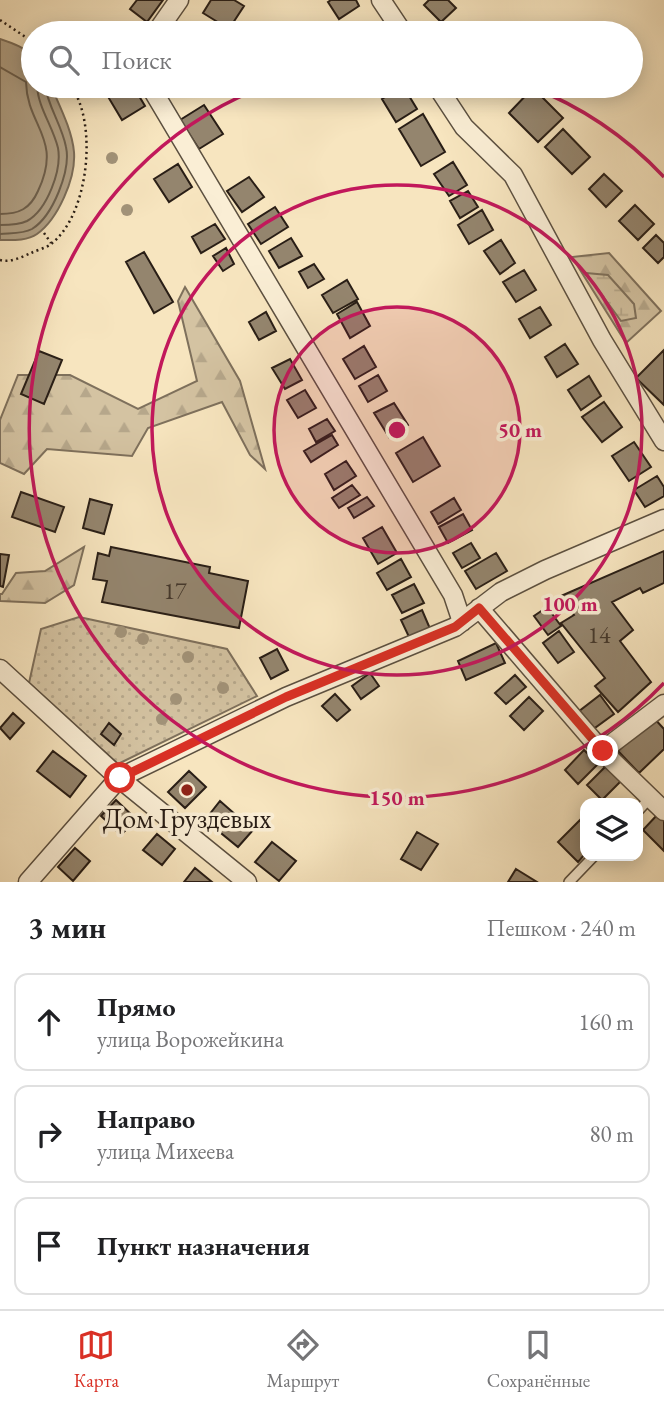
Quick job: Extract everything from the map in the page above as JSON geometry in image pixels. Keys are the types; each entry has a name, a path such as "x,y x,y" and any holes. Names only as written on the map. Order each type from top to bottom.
{"street":[{"path":"164,21 179,0"},
{"path":"381,0 395,21"},
{"path":"157,98 453,595 462,622"},
{"path":"446,98 464,127 513,175 602,340 664,441"},
{"path":"28,882 120,778 286,697 462,622 501,592 664,519"},
{"path":"479,608 603,751 644,804 664,811"},
{"path":"0,669 120,778 247,882"},
{"path":"603,751 664,704"}],"lane":[{"path":"569,882 589,861"}],"path":[{"path":"0,20 21,34"},
{"path":"0,260 25,256 51,243 69,222 85,185 87,144 78,98"},
{"path":"44,233 51,243"}],"green space":[{"path":"609,253 661,311 626,343 572,257"},
{"path":"586,273 608,275 634,304 636,318 621,321"},
{"path":"185,287 240,381 265,469 250,455 222,402 148,428 132,456 47,449 24,474 0,463 0,420 18,375 70,375 138,409 197,381 178,301"},
{"path":"84,547 74,585 45,603 0,601 0,594 16,573 45,571"},
{"path":"79,617 227,649 257,696 118,764 29,683 41,629"}],"water":[{"path":"0,39 21,47 21,98 56,98 73,144 74,162 64,197 45,227 29,238 0,240"}],"building":[{"path":"137,0 163,0 148,21 130,9"},
{"path":"211,0 234,0 244,6 234,21 216,21 203,13"},
{"path":"356,0 359,6 339,19 328,2"},
{"path":"429,0 448,0 456,8 440,21 424,5"},
{"path":"109,98 140,98 145,106 122,120"},
{"path":"410,98 417,109 396,122 382,99"},
{"path":"523,98 543,98 563,118 538,142 509,113"},
{"path":"204,105 223,134 199,149 180,120"},
{"path":"423,114 445,152 421,166 399,129"},
{"path":"563,129 590,157 572,174 545,147"},
{"path":"453,162 467,185 449,196 434,174"},
{"path":"178,164 192,187 169,202 154,179"},
{"path":"604,174 622,191 606,207 589,189"},
{"path":"249,177 264,197 242,212 227,191"},
{"path":"468,191 478,207 460,218 450,201"},
{"path":"635,205 654,224 638,240 619,221"},
{"path":"275,207 288,227 261,244 248,224"},
{"path":"482,210 493,230 469,244 458,225"},
{"path":"215,224 225,239 201,253 192,237"},
{"path":"656,235 664,243 664,257 658,263 643,248"},
{"path":"291,238 302,256 279,268 269,251"},
{"path":"501,240 515,263 500,274 484,251"},
{"path":"226,248 234,264 223,271 213,256"},
{"path":"144,252 173,302 154,313 126,262"},
{"path":"314,264 324,279 308,288 299,272"},
{"path":"524,270 536,290 516,302 503,282"},
{"path":"347,280 358,299 333,313 322,295"},
{"path":"357,302 370,326 350,338 337,314"},
{"path":"540,307 551,325 530,338 519,319"},
{"path":"266,312 276,331 259,340 249,322"},
{"path":"565,344 578,364 557,377 545,357"},
{"path":"364,346 376,367 355,379 343,359"},
{"path":"664,350 664,405 636,378"},
{"path":"39,351 62,360 44,404 21,394"},
{"path":"290,359 302,380 285,389 272,368"},
{"path":"378,375 387,391 368,402 359,386"},
{"path":"589,376 601,396 581,410 568,390"},
{"path":"305,390 316,408 298,418 287,400"},
{"path":"604,402 622,427 602,442 582,417"},
{"path":"394,403 408,425 389,437 374,413"},
{"path":"327,419 335,431 316,442 309,429"},
{"path":"332,435 338,445 311,462 304,451"},
{"path":"423,437 440,466 413,482 396,453"},
{"path":"634,442 651,467 629,481 612,456"},
{"path":"346,461 356,476 334,490 325,474"},
{"path":"657,476 664,487 664,496 645,507 634,490"},
{"path":"352,485 360,495 339,508 332,498"},
{"path":"21,492 64,507 55,532 12,517"},
{"path":"367,497 374,506 354,518 348,508"},
{"path":"454,498 461,510 438,524 431,512"},
{"path":"90,499 112,505 104,534 83,528"},
{"path":"463,514 472,530 448,543 439,527"},
{"path":"382,527 397,553 378,564 363,538"},
{"path":"471,543 480,558 462,568 453,553"},
{"path":"111,547 210,567 209,573 248,581 239,628 102,602 107,581 93,579 98,553 109,556"},
{"path":"664,551 664,583 643,593 640,588 612,602 633,630 620,641 651,682 618,712 595,686 605,678 561,623 574,615 561,596"},
{"path":"496,553 507,571 476,589 465,571"},
{"path":"0,554 9,555 3,587 0,586"},
{"path":"401,559 411,577 387,590 377,573"},
{"path":"414,584 424,603 402,613 392,595"},
{"path":"547,607 561,626 548,635 534,616"},
{"path":"422,610 431,631 410,639 401,620"},
{"path":"559,631 574,652 558,663 543,643"},
{"path":"496,643 505,663 466,680 458,661"},
{"path":"277,649 288,670 271,679 260,658"},
{"path":"370,673 379,686 361,699 352,686"},
{"path":"515,675 526,687 506,704 495,693"},
{"path":"335,694 350,710 337,721 322,706"},
{"path":"600,695 614,714 592,730 578,712"},
{"path":"529,697 543,711 524,730 510,716"},
{"path":"13,713 24,723 10,739 0,728"},
{"path":"653,717 664,729 664,749 639,773 618,751"},
{"path":"109,723 121,734 114,745 101,734"},
{"path":"584,750 598,764 578,784 565,770"},
{"path":"53,751 86,776 70,797 37,771"},
{"path":"607,765 622,780 604,798 600,798 587,785"},
{"name":"Дом Груздевых","path":"189,771 206,787 185,808 168,792"},
{"path":"116,800 136,819 121,835 101,816"},
{"path":"220,801 253,830 238,847 205,820"},
{"path":"658,814 664,820 664,851 643,830"},
{"path":"580,820 578,862 558,842"},
{"path":"417,832 438,844 421,870 401,859"},
{"path":"157,834 175,849 162,865 143,850"},
{"path":"272,842 296,861 279,881 255,862"},
{"path":"75,848 90,861 73,881 58,867"},
{"path":"195,868 212,882 184,882"},
{"path":"516,869 537,882 508,882"}],"place":[{"name":"Дом Груздевых","path":"187,790"}],"route":[{"path":"120,778 286,697 455,627 479,608 603,751"}]}
